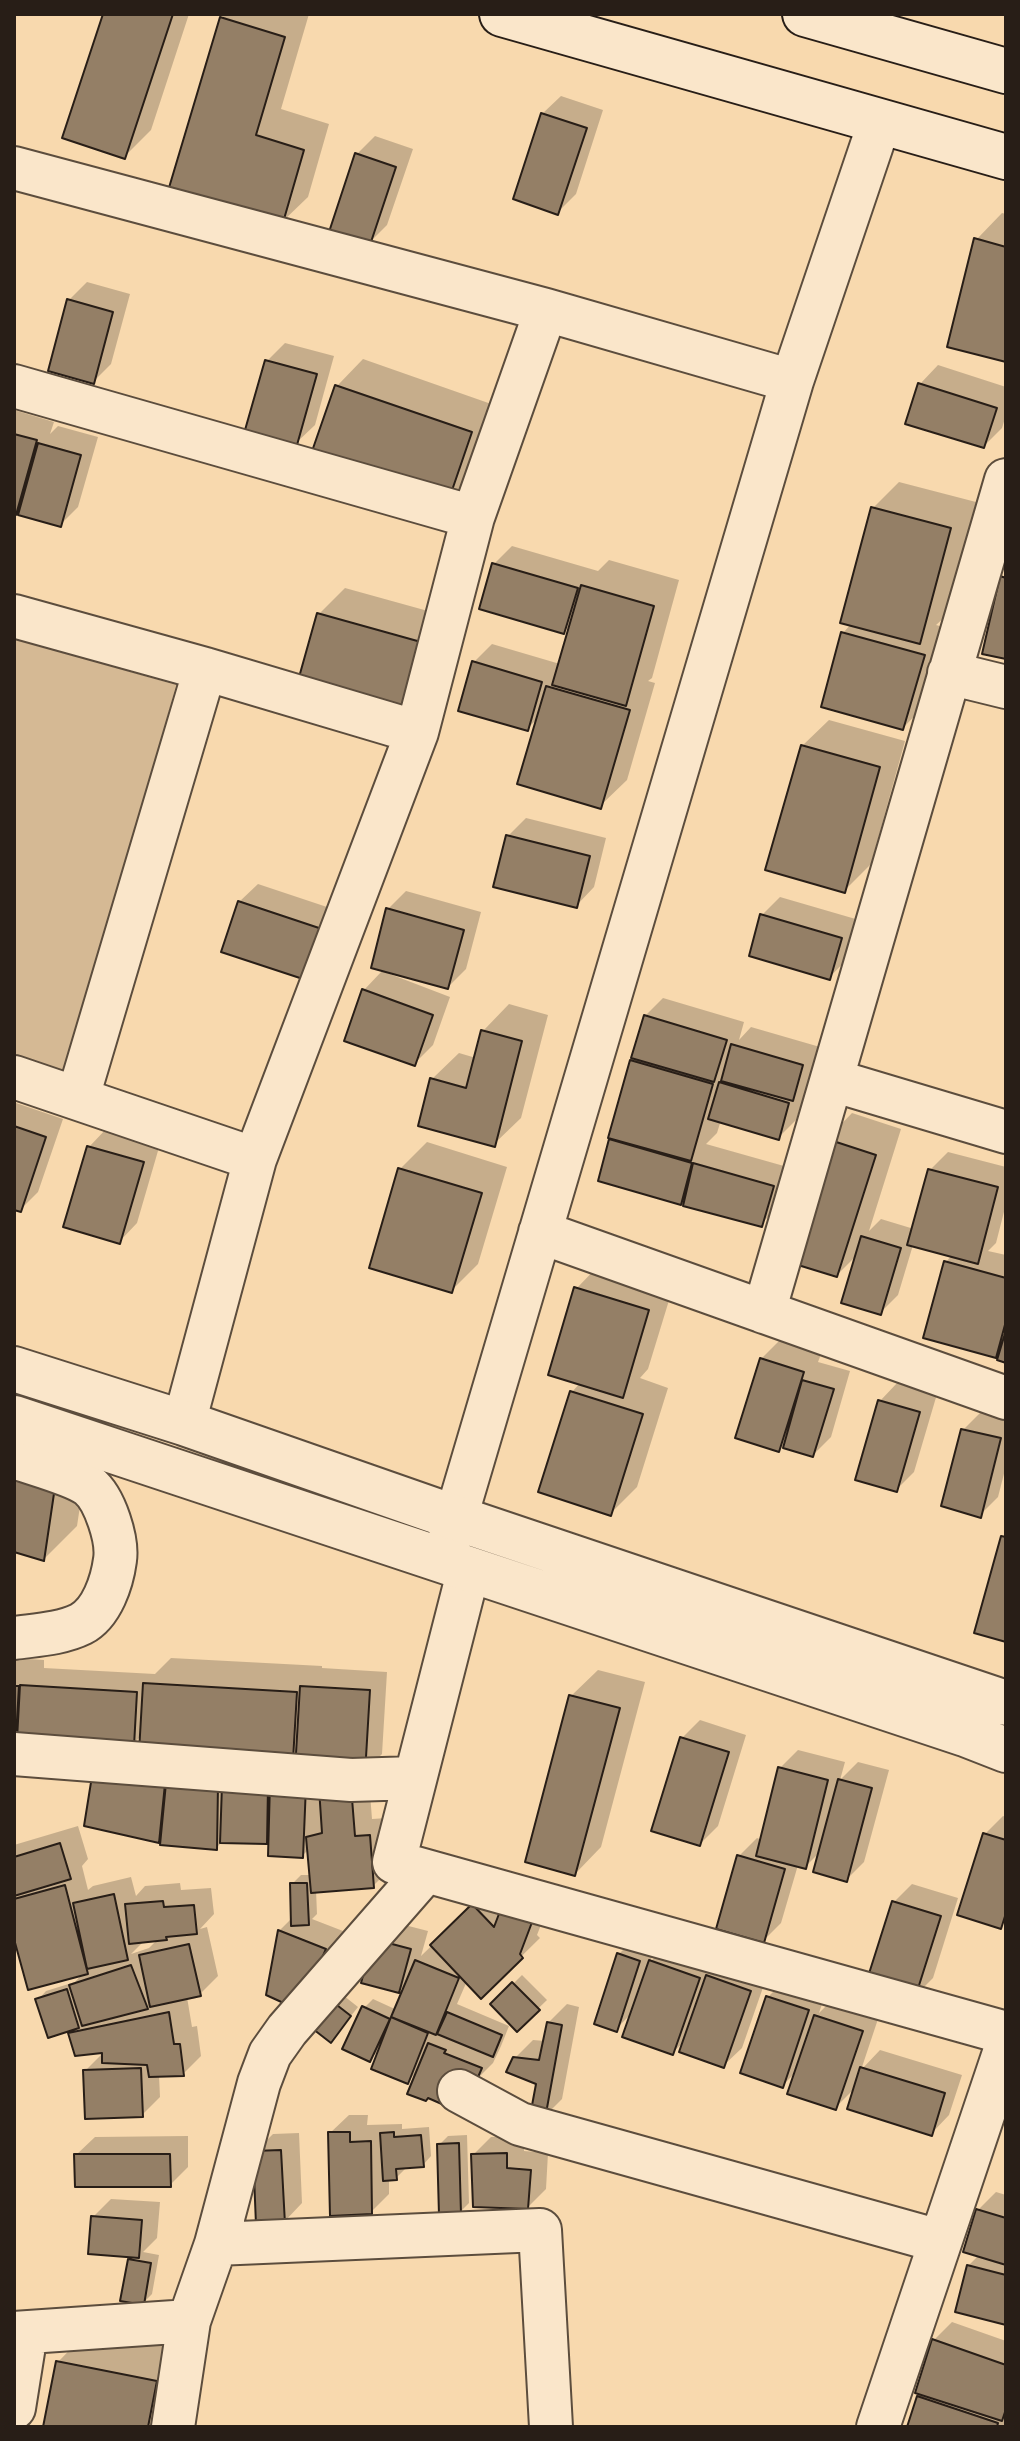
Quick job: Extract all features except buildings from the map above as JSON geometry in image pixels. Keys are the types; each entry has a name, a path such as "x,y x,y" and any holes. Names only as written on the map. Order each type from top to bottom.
{"street":[{"path":"502,14 1006,157"},
{"path":"805,14 1006,71"},
{"path":"880,121 792,381 456,1518 456,1565 415,1778 394,1862 1006,2033"},
{"path":"14,168 546,310 792,381"},
{"path":"184,1423 255,1159 417,732 473,517 546,310"},
{"path":"14,386 473,517"},
{"path":"764,1312 1006,480"},
{"path":"14,616 417,732"},
{"path":"78,1097 205,669"},
{"path":"949,673 1006,687"},
{"path":"14,1077 255,1159"},
{"path":"832,1080 1006,1132"},
{"path":"540,1232 1006,1398"},
{"path":"14,1369 184,1423 1006,1703"},
{"path":"14,1418 1006,1750"},
{"path":"14,1457 86,1484 101,1497 116,1558 104,1599 82,1623 45,1634 14,1638"},
{"path":"14,1754 351,1780 415,1778"},
{"path":"173,2427 189,2321 216,2244 259,2083 270,2054 287,2030 426,1871"},
{"path":"878,2427 1006,2047"},
{"path":"459,2091 520,2124 939,2241"},
{"path":"216,2244 540,2230 551,2427"},
{"path":"14,2408 20,2333 189,2321"}],"shaded area":[{"path":"14,638 176,685 70,1074 14,1057"}]}
